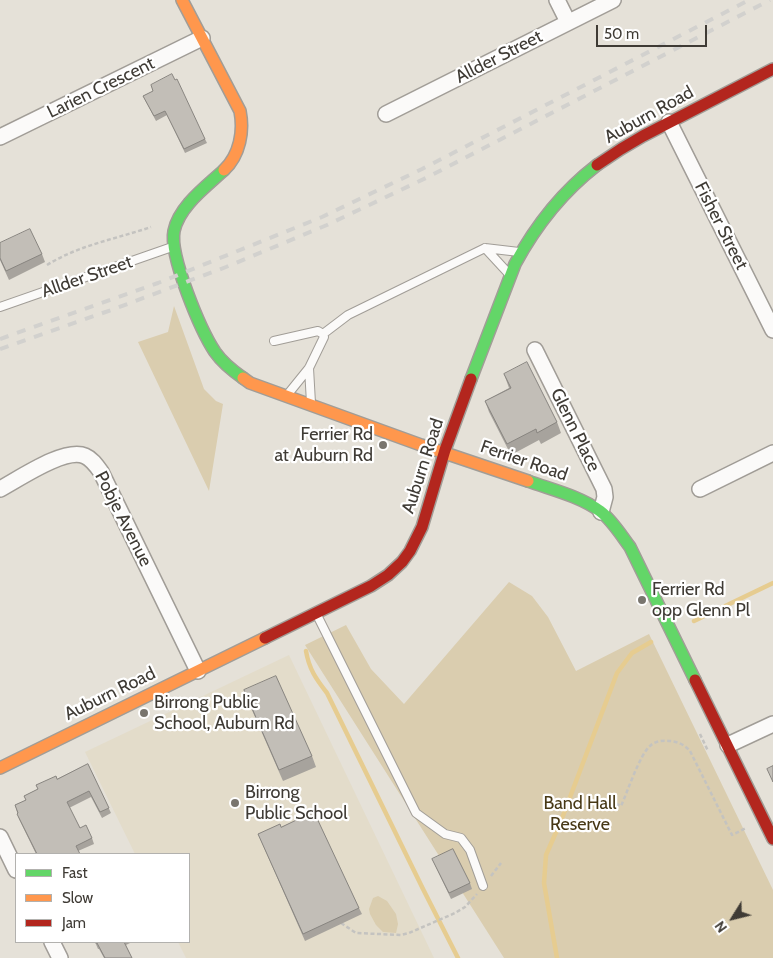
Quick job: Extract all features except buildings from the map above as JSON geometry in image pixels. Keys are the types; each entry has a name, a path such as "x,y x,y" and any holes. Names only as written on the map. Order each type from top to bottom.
{"main road":[{"path":"182,0 202,38"},
{"name":"Ferrier Road","path":"202,38 240,111 242,119 241,135 232,160 188,204 180,217 173,238 187,289 198,318 215,351 230,369 250,382 421,445 575,497 601,512 618,529 630,546 773,839"},
{"name":"Auburn Road","path":"0,768 316,614 371,586 400,565 410,552 420,531 444,452 510,276 521,252 537,226 566,192 600,163 634,141 773,68"}],"street":[{"path":"557,0 568,22"},
{"name":"Allder Street","path":"386,114 612,0"},
{"name":"Larien Crescent","path":"0,137 202,38"},
{"name":"Fisher Street","path":"669,122 773,330"},
{"name":"Glenn Place","path":"535,350 604,489 605,497 601,512"},
{"name":"Pobje Avenue","path":"0,489 59,457 72,454 83,455 93,461 101,472 198,671"},
{"path":"700,489 773,454"},
{"path":"728,745 773,724"},
{"path":"0,837 15,868"},
{"path":"52,943 60,958"}],"lane":[{"name":"Allder Street","path":"0,307 174,247"},
{"path":"484,248 510,276"},
{"path":"323,334 348,315 484,248 521,252"},
{"path":"274,341 318,331 323,334"},
{"path":"286,396 309,368 324,337 323,334"},
{"path":"309,368 311,405"},
{"path":"316,614 416,813 445,834 460,838 470,850 483,886"}],"path":[{"path":"47,265 108,240 151,227"},
{"path":"700,734 708,751"},
{"path":"610,801 621,806 643,754 650,746 665,740 674,741 687,747 690,751 732,835 746,828 742,820"},
{"path":"341,923 356,933 402,935 455,913"}],"shaded area":[{"name":"Birrong Public School","path":"289,655 434,958 186,958 178,943 190,943 190,853 135,853 85,752"}],"green space":[{"path":"174,306 204,389 216,401 223,404 209,491 138,342 168,332"},
{"name":"Band Hall Reserve","path":"509,582 532,596 548,617 576,671 649,634 773,890 773,958 504,958 305,645 346,625 371,669 404,704"},
{"path":"378,896 387,901 396,914 398,924 396,933 383,932 376,925 370,914 369,909 373,898"}],"waterway":[{"path":"694,621 773,583"},
{"path":"557,958 544,883 546,855 561,821 617,673 632,653 651,642"},
{"path":"306,651 314,674 327,693 458,958"}],"railway":[{"path":"0,339 158,283 322,217 422,169 749,0"},
{"path":"0,349 226,267 327,225 426,178 770,0"}],"traffic: fast":[{"path":"471,379 515,264 523,250 561,198 597,165"},
{"path":"224,170 194,197 182,213 174,231 174,243 176,258 187,293 209,342 221,359 243,378"},
{"path":"528,481 583,501 600,511 612,523 630,547 695,680"}],"traffic: slow":[{"path":"182,0 240,111 240,142 234,157 224,170"},
{"path":"243,378 250,383 421,445 528,481"},
{"path":"0,768 265,638"}],"traffic: jam":[{"path":"597,165 643,136 773,69"},
{"path":"265,638 371,586 388,575 402,562 422,527 445,450 471,379"},
{"path":"695,680 773,839"}],"place":[{"name":"Ferrier Rd at Auburn Rd","path":"383,445"},
{"name":"Ferrier Rd opp Glenn Pl","path":"642,600"},
{"name":"Birrong Public School, Auburn Rd","path":"144,713"},
{"name":"Birrong Public School","path":"235,803"}]}
